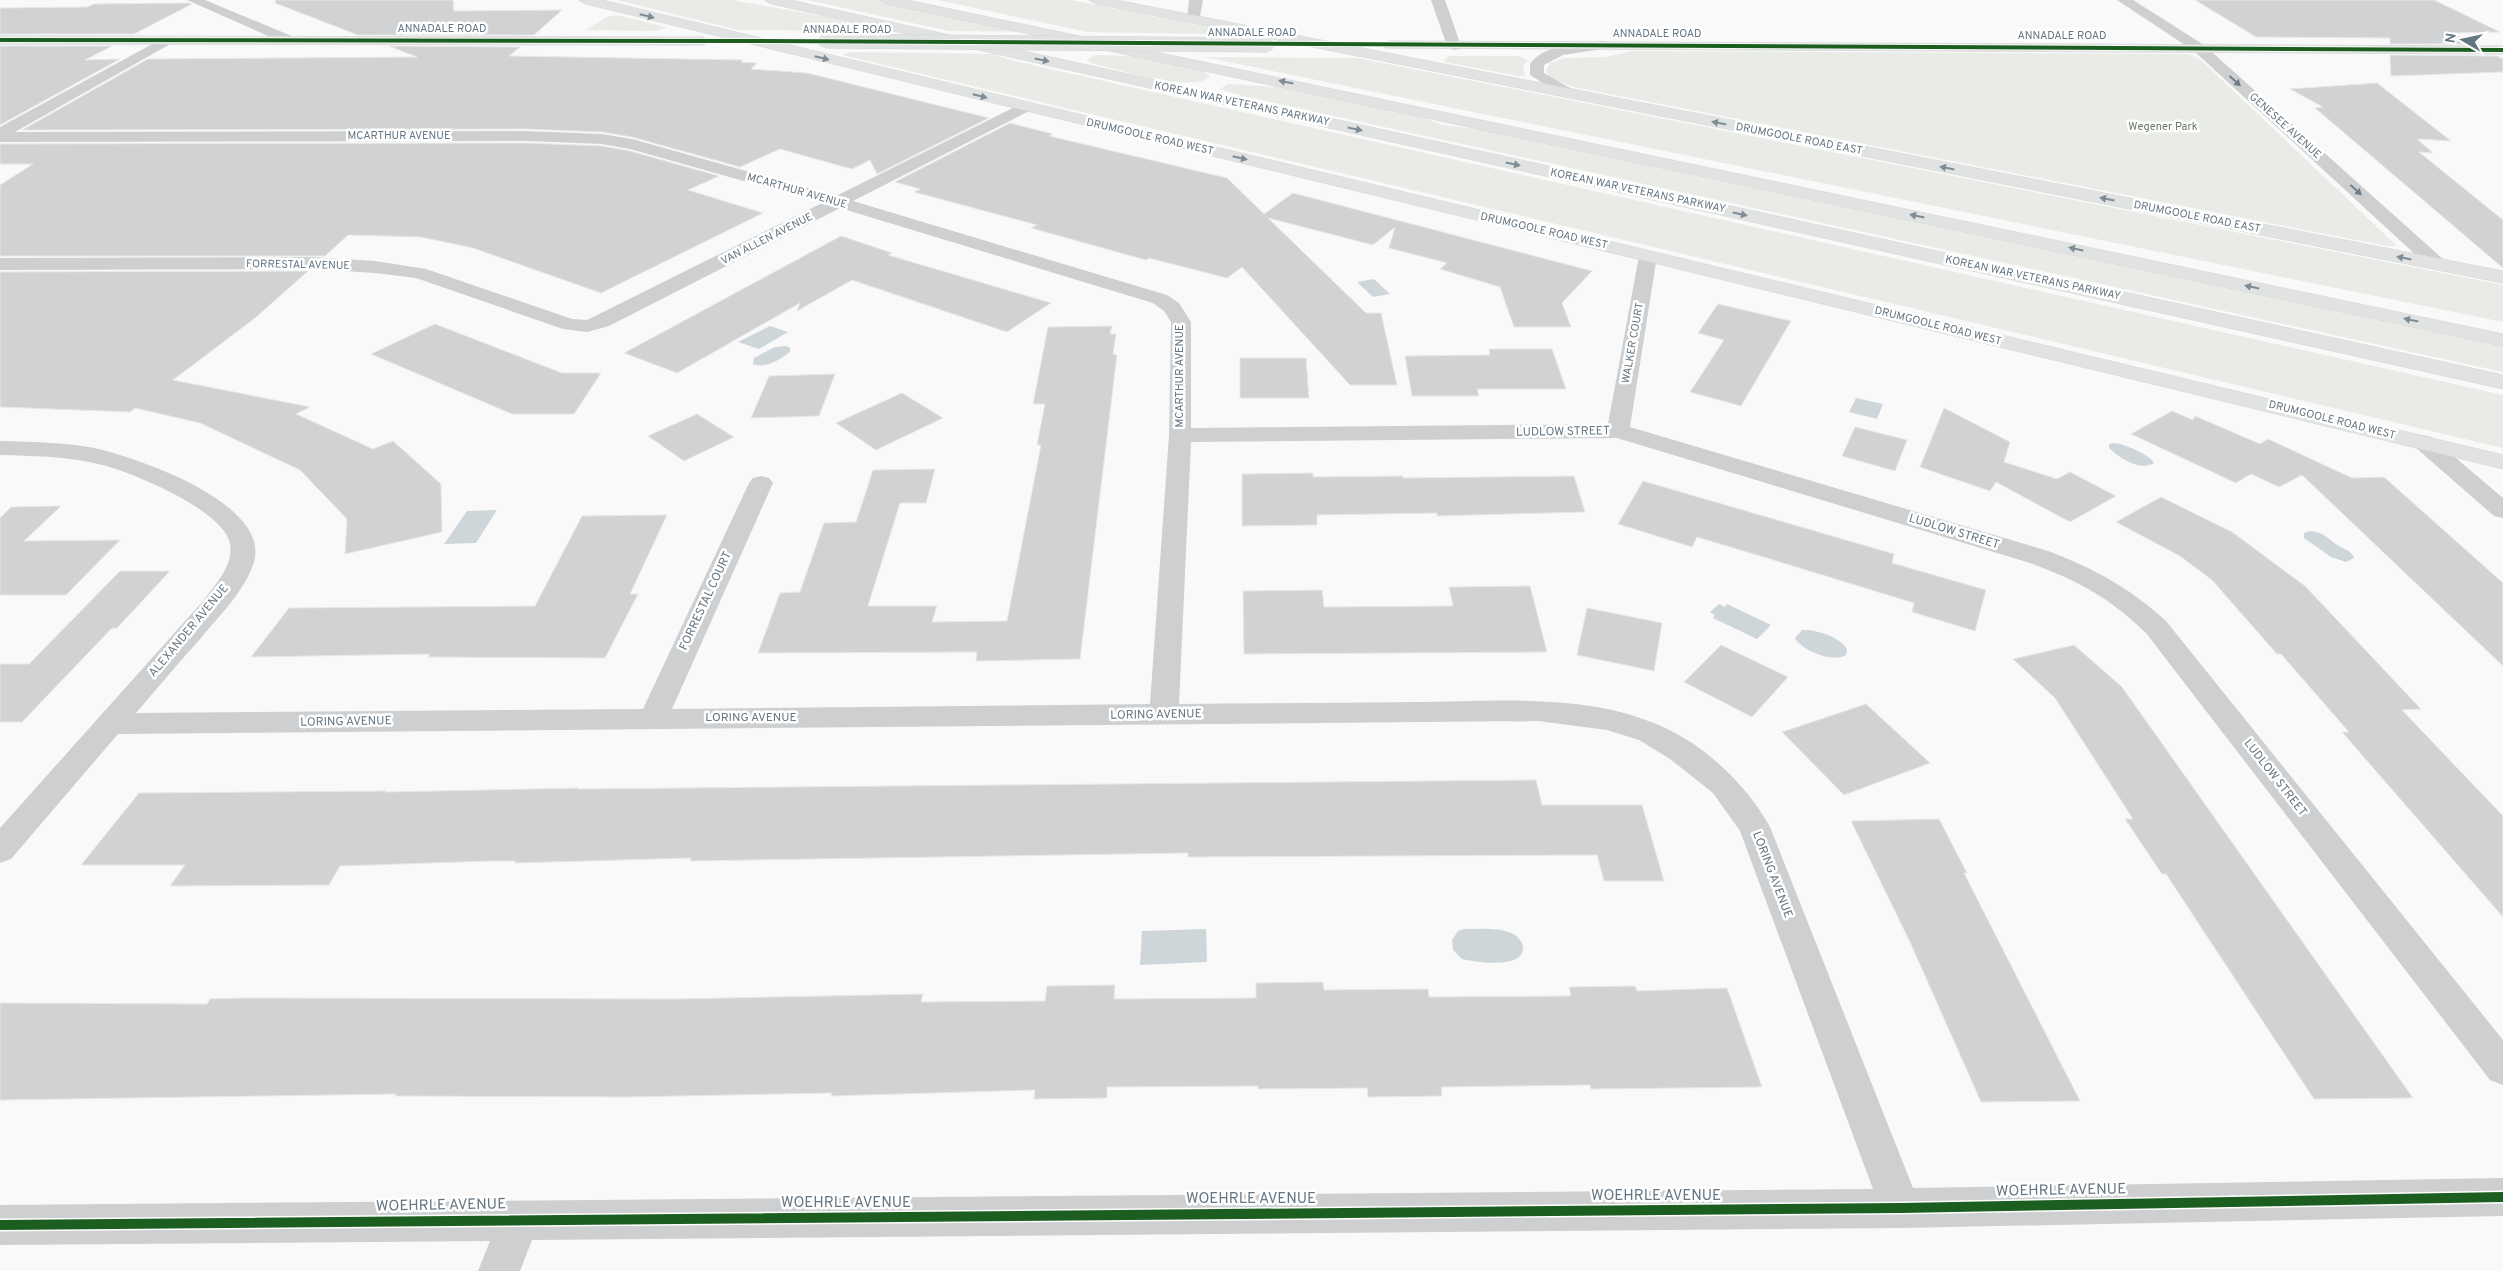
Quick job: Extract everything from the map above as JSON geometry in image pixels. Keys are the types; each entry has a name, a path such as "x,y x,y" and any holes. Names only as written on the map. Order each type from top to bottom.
{"main road":[{"name":"KOREAN WAR VETERANS PARKWAY","path":"772,0 2503,382"},
{"path":"888,0 2503,340"},
{"path":"908,0 1006,24"},
{"name":"DRUMGOOLE ROAD EAST","path":"1096,0 2503,278"},
{"name":"DRUMGOOLE ROAD WEST","path":"593,7 752,41 2503,462"},
{"path":"540,40 578,26"},
{"name":"ANNADALE ROAD","path":"0,40 824,41 1267,45 2503,50"}],"street":[{"path":"194,0 289,40"},
{"path":"1194,20 1196,0"},
{"path":"1438,0 1454,46"},
{"name":"GENESEE AVENUE","path":"2124,0 2199,48 2437,264"},
{"path":"0,136 167,40"},
{"path":"1570,94 1537,75 1537,64 1552,55 1604,45"},
{"name":"VAN ALLEN AVENUE","path":"587,326 602,322 1026,107"},
{"name":"MCARTHUR AVENUE","path":"0,136 526,136 602,138 632,144 840,202 1146,294 1172,307 1181,322 1180,435 1164,715"},
{"name":"WALKER COURT","path":"1618,431 1648,256"},
{"name":"FORRESTAL AVENUE","path":"0,264 311,263 375,267 419,273 570,325 587,326"},
{"name":"LUDLOW STREET","path":"1180,435 1618,431 2039,557 2105,584 2126,599 2156,627 2503,1068"},
{"path":"2423,442 2503,511"},
{"name":"ALEXANDER AVENUE","path":"0,448 58,450 111,459 168,482 207,502 237,530 243,542 242,556 234,576 212,607 0,850"},
{"name":"FORRESTAL COURT","path":"653,718 761,483"},
{"name":"LORING AVENUE","path":"110,724 1538,711 1609,720 1650,733 1681,751 1724,785 1754,827 1901,1208"},
{"name":"WOEHRLE AVENUE","path":"0,1225 1901,1208 2503,1197"},
{"path":"499,1271 519,1219"}],"green space":[{"path":"617,0 731,0 828,17 886,31 738,30"},
{"path":"807,0 878,0 1032,32 949,31"},
{"path":"938,0 1071,0 1217,29 1209,34 1087,32"},
{"path":"616,15 667,28 655,31 586,30 607,17"},
{"name":"Wegener Park","path":"1632,51 2188,54 2201,60 2397,246 2387,246 1574,87 1550,78 1546,71 1550,63 1564,58 1606,57"},
{"path":"850,52 994,54 1010,60 2503,395 2503,448 842,55"},
{"path":"1095,55 1133,56 1202,70 1210,77 1200,81 1186,82 1152,78 1091,63 1087,60"},
{"path":"1448,56 1519,56 1528,60 1523,66 1525,75 1519,76 1444,62"},
{"path":"1204,57 1357,58 2503,285 2503,322"},
{"path":"1228,84 1276,87 1318,94 1419,116 1442,125 1487,130 2503,346 2503,372 1243,96 1220,89"}],"shaded area":[{"path":"1374,279 1390,294 1373,297 1357,282"},
{"path":"770,326 788,332 759,349 738,342"},
{"path":"786,346 790,348 790,352 777,361 768,365 753,364 754,358 775,347"},
{"path":"1856,398 1883,404 1877,419 1849,412"},
{"path":"2114,443 2137,450 2154,463 2142,466 2130,462 2109,448 2109,444"},
{"path":"497,510 476,543 444,544 467,511"},
{"path":"2310,531 2326,536 2350,552 2354,558 2346,562 2331,557 2304,538 2304,533"},
{"path":"1719,604 1725,607 1727,604 1771,625 1757,639 1713,618 1715,615 1710,612"},
{"path":"1802,630 1821,632 1833,637 1847,649 1846,655 1834,658 1811,651 1795,638"},
{"path":"1206,929 1207,962 1140,965 1142,931"},
{"path":"1464,929 1494,929 1513,934 1519,938 1523,947 1521,954 1516,959 1498,963 1462,959 1453,950 1452,940 1458,931"}],"building":[{"path":"276,0 453,0 454,11 562,10 534,35 358,35 275,3"},
{"path":"2195,0 2434,0 2500,32 2451,33 2473,44 2390,44 2390,38 2256,37"},
{"path":"94,4 192,4 134,34 0,34 0,8 87,7"},
{"path":"0,46 112,46 85,60 120,59 0,125"},
{"path":"389,46 520,47 509,56 743,60 741,62 757,63 751,69 807,73 989,118 877,174 870,160 852,169 780,149 740,167 632,137 602,132 526,129 22,130 148,59 417,57"},
{"path":"2390,55 2497,56 2503,59 2503,72 2391,76"},
{"path":"2377,83 2451,141 2417,139 2433,153 2419,152 2503,220 2503,268 2315,108 2323,107 2290,89"},
{"path":"1010,123 1053,134 1049,136 1227,178 1264,214 1293,193 1592,271 1562,303 1571,327 1514,327 1500,287 1440,269 1447,263 1389,248 1395,227 1373,245 1268,218 1366,313 1381,313 1397,385 1350,385 1242,267 1227,278 1149,258 1146,260 1031,228 1037,225 914,192 920,189 895,182"},
{"path":"526,143 602,146 630,151 719,176 688,190 763,213 601,293 473,248 421,237 348,235 325,256 0,256 0,185 33,164 0,164 0,144"},
{"path":"841,236 892,253 888,255 1051,303 1007,332 852,280 797,311 800,303 677,373 624,353"},
{"path":"308,271 255,318 173,380 310,407 296,414 373,449 393,441 441,484 442,532 345,554 347,519 300,470 200,423 135,408 130,412 0,407 0,272"},
{"path":"1718,304 1791,321 1741,406 1690,392 1724,340 1698,333"},
{"path":"435,324 562,373 601,373 574,414 512,414 371,354"},
{"path":"1112,326 1110,334 1116,334 1113,354 1117,355 1080,659 976,661 977,652 758,653 780,593 800,592 824,523 856,522 873,470 935,469 926,503 900,503 868,606 937,606 932,622 1007,621 1041,445 1037,445 1045,404 1033,404 1048,327"},
{"path":"1489,349 1552,349 1566,389 1477,389 1479,396 1412,396 1405,356 1490,355"},
{"path":"1240,358 1306,358 1309,398 1240,398"},
{"path":"835,374 819,416 751,418 769,376"},
{"path":"902,393 943,418 876,450 836,423"},
{"path":"1944,408 2010,442 2004,462 2057,479 2070,472 2116,496 2070,522 1996,482 1990,491 1920,467"},
{"path":"2172,411 2193,420 2195,416 2260,444 2268,439 2352,478 2384,477 2503,583 2503,666 2302,475 2279,487 2251,474 2236,483 2131,434"},
{"path":"697,414 734,437 684,461 648,436"},
{"path":"1855,427 1907,440 1895,471 1842,456"},
{"path":"1313,473 1313,477 1574,476 1585,512 1437,516 1437,513 1317,515 1317,525 1242,526 1242,474"},
{"path":"1643,481 1894,554 1892,563 1986,590 1975,631 1912,612 1914,603 1697,537 1692,547 1618,524"},
{"path":"2161,497 2232,532 2305,586 2421,709 2402,710 2503,816 2503,917 2342,732 2349,732 2281,654 2277,654 2212,580 2180,556 2116,522"},
{"path":"61,506 24,541 120,540 66,595 0,595 0,518 11,507"},
{"path":"667,515 630,594 638,594 605,658 428,657 430,654 251,657 289,608 535,606 582,516"},
{"path":"120,571 170,571 117,628 112,628 22,722 0,722 0,664 29,664"},
{"path":"1530,586 1547,652 1244,654 1243,591 1322,590 1324,607 1453,606 1449,587"},
{"path":"1587,608 1662,623 1654,671 1577,655"},
{"path":"1721,645 1788,677 1752,717 1684,682"},
{"path":"2074,645 2122,687 2413,1098 2314,1099 2166,874 2162,874 2125,819 2133,819 2055,698 2013,659"},
{"path":"1866,704 1930,763 1844,795 1782,732"},
{"path":"1536,780 1542,805 1642,805 1664,881 1604,881 1597,855 1188,857 1188,853 690,861 691,858 515,863 516,861 489,861 340,866 329,885 170,886 185,865 81,865 139,793"},
{"path":"1939,819 1967,873 1964,873 2080,1101 1981,1102 1910,942 1851,821"},
{"path":"1323,982 1324,990 1428,989 1429,997 1571,996 1569,987 1635,986 1637,991 1727,988 1762,1087 1591,1089 1590,1085 1441,1087 1442,1096 1368,1097 1367,1088 1258,1089 1258,1086 1107,1087 1107,1098 1034,1099 1035,1090 831,1096 832,1093 628,1097 395,1096 396,1094 0,1100 0,1003 207,1004 210,999 244,998 676,999 923,994 921,1002 1045,1001 1047,986 1115,985 1114,999 1256,998 1256,983"}],"cycle path":[{"path":"0,40 752,41 2503,50"},
{"path":"0,1225 1901,1208 2503,1197"}]}
